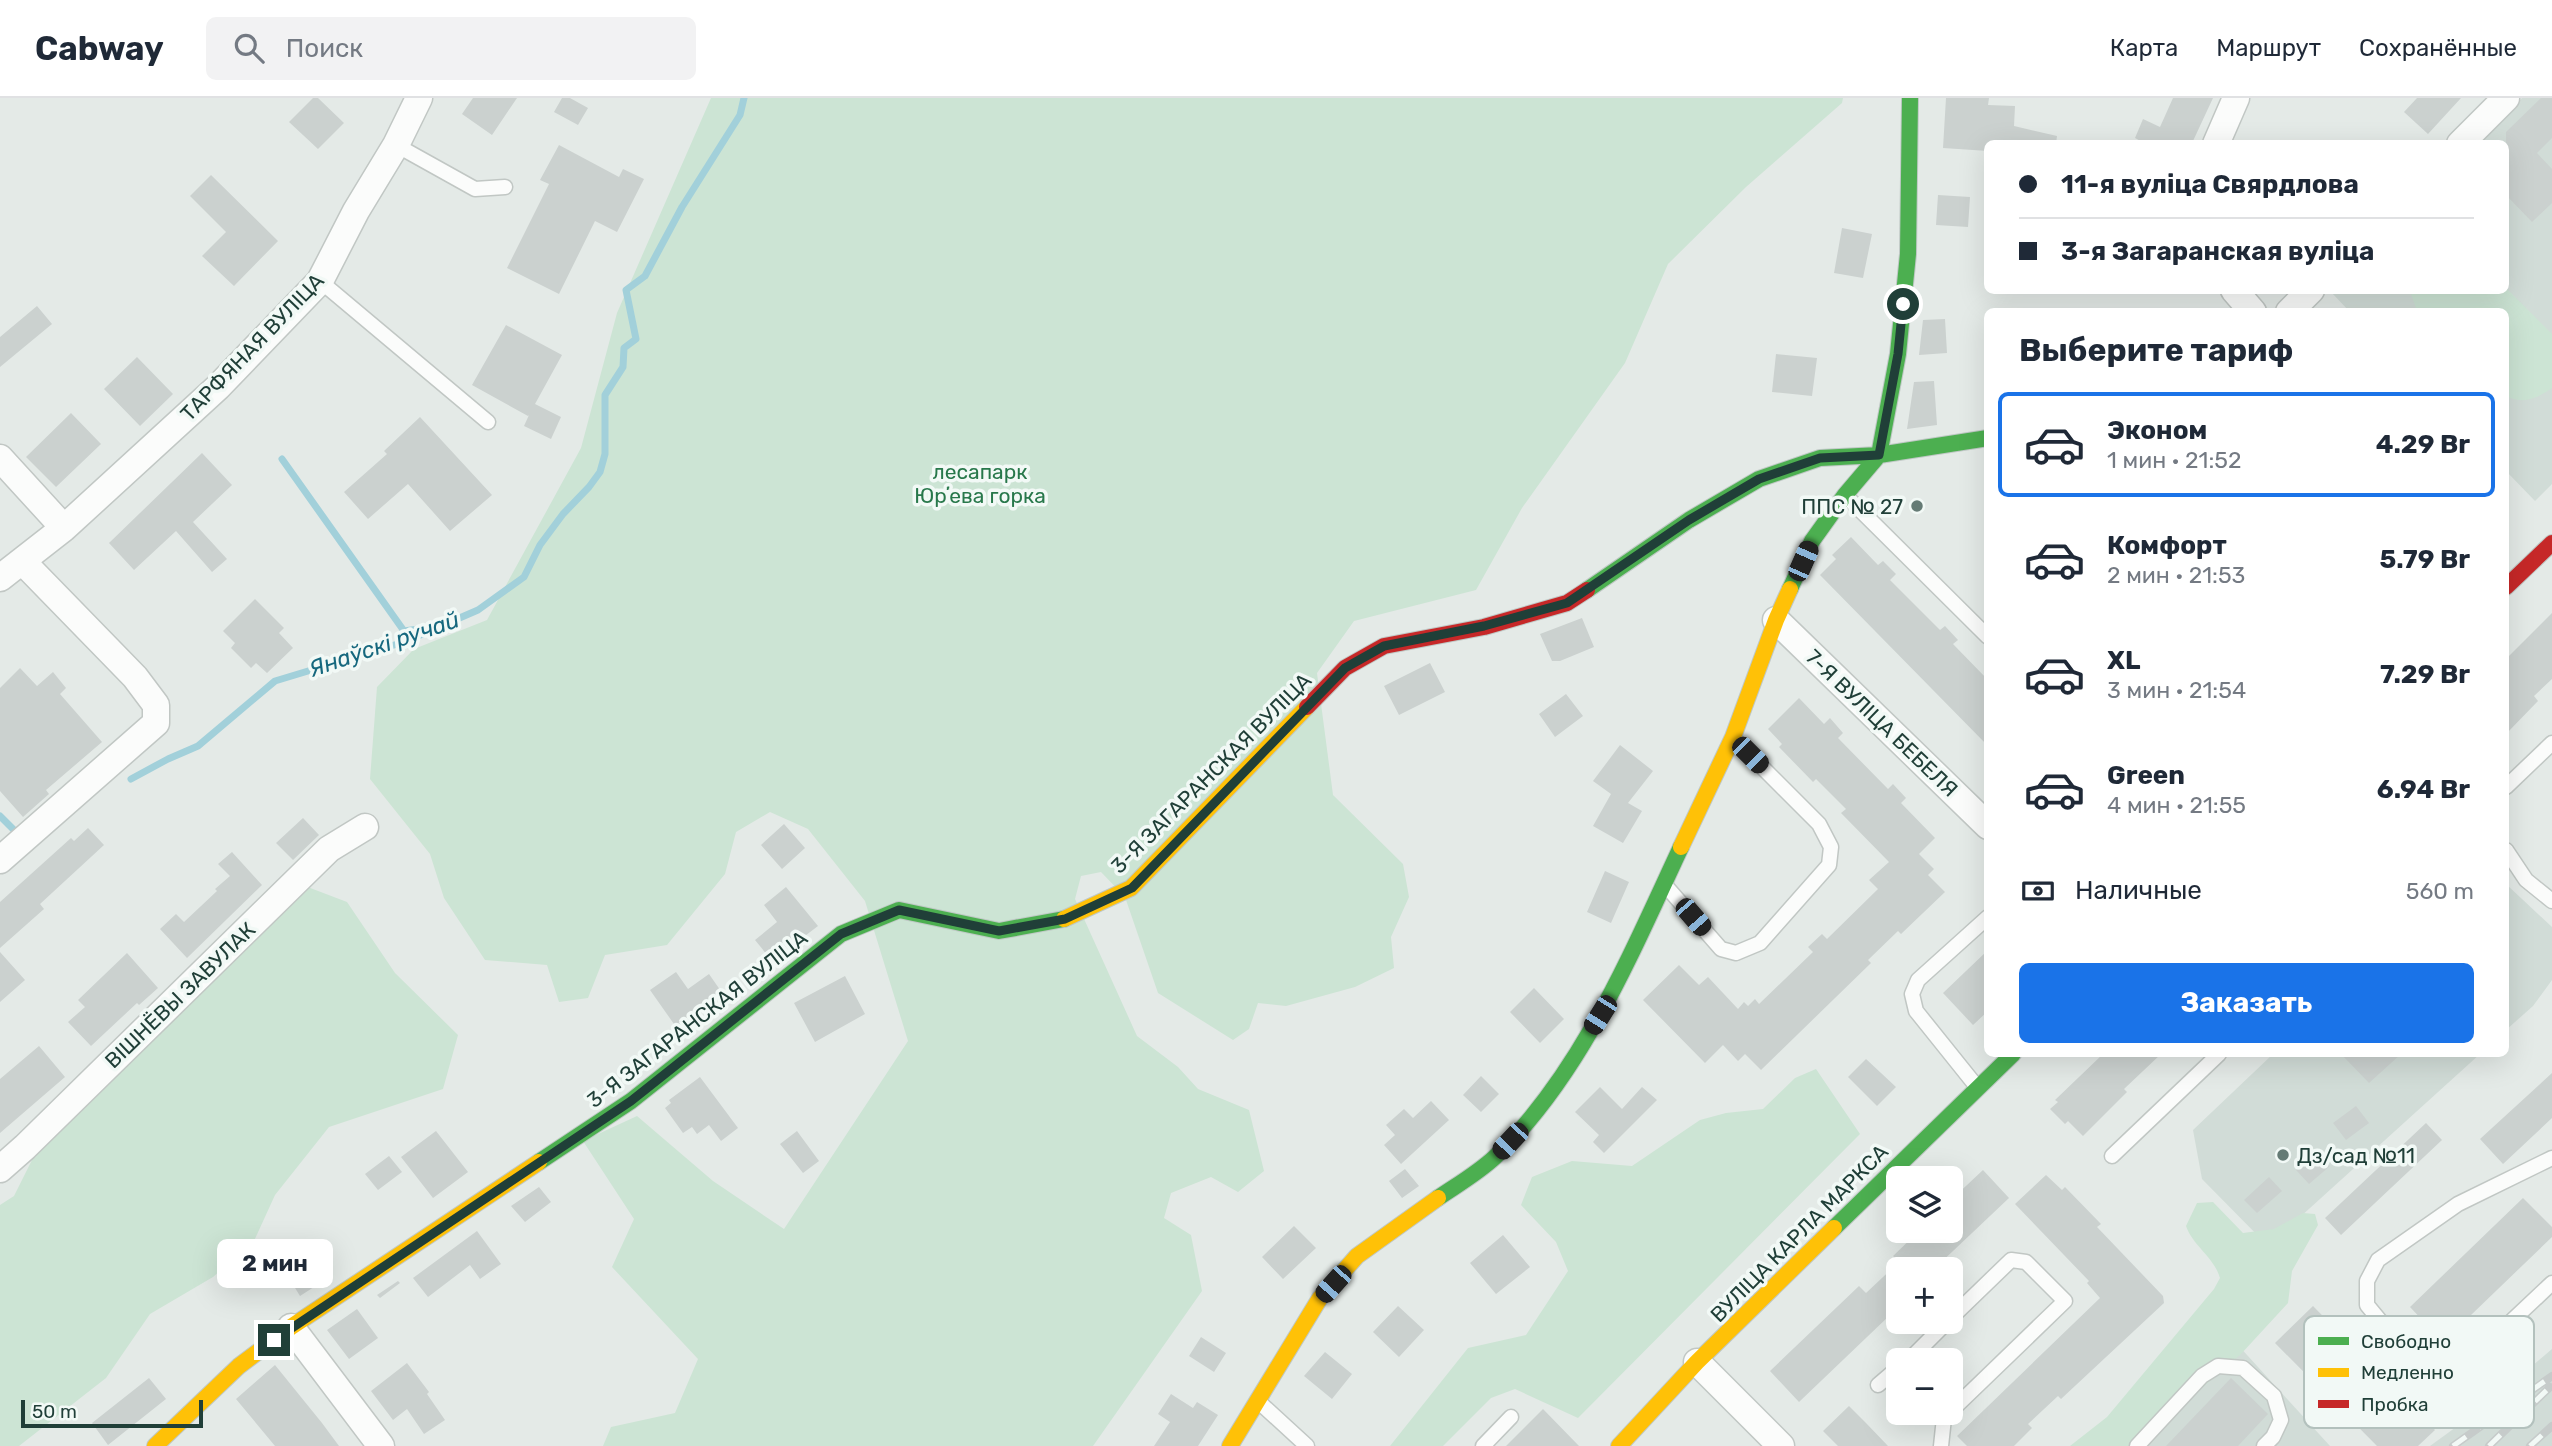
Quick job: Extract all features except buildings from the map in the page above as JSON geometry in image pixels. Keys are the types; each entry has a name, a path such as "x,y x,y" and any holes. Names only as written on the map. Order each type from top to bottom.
{"street":[{"name":"ТАРФЯНАЯ ВУЛІЦА","path":"0,578 64,528 218,387 320,281 356,211 396,145 419,98"},
{"path":"1230,1446 1320,1298 1357,1256 1493,1159 1543,1105 1600,1015 1732,737 1776,620 1811,541 1879,455 1898,354 1908,254 1910,98"},
{"path":"2218,140 2236,98"},
{"path":"2464,140 2506,98"},
{"path":"2237,294 2250,308"},
{"path":"2294,308 2307,294"},
{"name":"3-Я ЗАГАРАНСКАЯ ВУЛІЦА","path":"155,1446 239,1366 291,1327 631,1101 841,934 899,910 999,931 1065,919 1132,888 1345,668 1384,646 1484,626 1567,603 1689,520 1759,479 1820,458 1879,455 1984,439"},
{"path":"0,458 64,528"},
{"path":"2509,584 2552,543"},
{"path":"0,860 156,723 156,705 135,677 22,561"},
{"name":"7-Я ВУЛІЦА БЕБЕЛЯ","path":"1776,620 1984,822"},
{"name":"ВІШНЁВЫ ЗАВУЛАК","path":"0,1169 329,849 365,827"},
{"name":"ВУЛІЦА КАРЛА МАРКСА","path":"1619,1446 1697,1362 2010,1057"},
{"path":"291,1327 382,1446"},
{"path":"1697,1362 1781,1446"}],"lane":[{"path":"396,145 475,189 505,187"},
{"path":"320,281 488,422"},
{"path":"1845,495 1984,633"},
{"path":"1664,884 1721,949 1736,953 1760,943 1829,865 1831,847 1819,824 1732,737"},
{"path":"2509,784 2552,743"},
{"path":"2509,854 2526,880 2552,901"},
{"path":"1977,1087 1916,1011 1912,994 1918,980 1984,921"},
{"path":"2112,1156 2216,1057"},
{"path":"2376,1316 2367,1305 2367,1281 2378,1260 2458,1204 2552,1158"},
{"path":"1963,1307 2011,1260 2026,1262 2065,1301 1963,1398"},
{"path":"2516,1316 2552,1283"},
{"path":"1923,1348 1936,1334"},
{"path":"2137,1446 2202,1376 2218,1366 2243,1368 2274,1396 2281,1420 2273,1437 2264,1446"},
{"path":"1878,1385 1886,1378"},
{"path":"1258,1401 1307,1446"},
{"path":"1483,1446 1511,1417"},
{"path":"1941,1446 1945,1425"}],"shaded area":[{"path":"2522,98 2552,98 2552,484 2535,501 2509,474 2509,308 2346,308 2333,294 2509,294 2509,140 2480,140"},
{"path":"2509,887 2552,927 2552,980 2533,1006 2509,1027"},
{"name":"Дз/сад №11","path":"2270,1057 2477,1057 2268,1246 2202,1179 2193,1130"},
{"path":"2227,1333 2304,1417 2304,1428 2314,1428 2330,1446 2120,1446"},
{"path":"2552,1349 2552,1446 2430,1446 2455,1428 2534,1428 2534,1364"}],"green space":[{"name":"лесапарк Юрʼева горка","path":"711,98 1843,98 1842,103 1746,187 1668,264 1625,363 1522,508 1476,590 1354,621 1317,673 1333,795 1403,864 1409,897 1391,937 1394,968 1355,987 1286,1006 1258,1003 1249,1029 1233,1040 1158,993 1125,897 1101,872 1081,876 1075,899 1137,1036 1178,1067 1198,1089 1249,1110 1264,1171 1238,1192 1211,1177 1171,1193 1164,1218 1191,1235 1202,1291 1093,1446 603,1446 611,1427 675,1413 698,1359 612,1267 634,1219 583,1141 637,1116 713,1181 784,1229 908,1041 865,901 808,829 770,812 736,832 725,874 667,945 605,955 588,998 559,1002 547,965 485,960 444,898 430,854 370,779 377,687 414,649 487,620 581,448 617,313"},
{"path":"2509,291 2552,334 2552,388 2530,399 2509,397 2509,308 2416,308 2411,294 2509,294"},
{"path":"305,886 347,902 395,973 458,1035 443,1089 329,1127 275,1195 254,1241 213,1277 150,1314 106,1378 19,1446 0,1446 0,1205 14,1196 48,1128"},
{"path":"1816,1069 1860,1134 1578,1418 1515,1389 1491,1398 1443,1446 1390,1446 1468,1348 1526,1335 1568,1271 1556,1242 1521,1205 1532,1177 1572,1161 1632,1166 1700,1120 1726,1113 1763,1109 1795,1078"},
{"path":"2213,1202 2243,1233 2274,1229 2303,1213 2315,1214 2318,1225 2292,1271 2288,1303 2241,1354 2136,1446 2070,1446 2107,1417 2214,1289 2220,1278 2217,1271 2193,1240 2186,1226 2197,1203"}],"waterway":[{"name":"Янаўскі ручай","path":"131,779 198,746 275,681 404,642 478,610 524,577 540,545 600,472 605,454 605,395 623,367 624,348 636,339 626,290 645,276 682,207 740,115 744,98"},
{"path":"282,459 404,631 433,627"},
{"name":"Янаўскі ручай","path":"0,816 13,829"}],"railway":[{"path":"2534,1389 2552,1376"},
{"path":"2534,1402 2550,1387"},
{"path":"2530,1446 2552,1426"},
{"path":"2453,1446 2478,1428"},
{"path":"2489,1446 2508,1428"}],"traffic: fast":[{"path":"1587,590 1689,520 1759,479 1820,458 1879,455 1898,354 1908,254 1910,98"},
{"path":"1790,589 1812,541 1845,495 1879,455 1984,439"},
{"path":"1438,1198 1475,1174 1495,1157 1526,1124 1554,1088 1602,1011 1681,847"},
{"path":"539,1162 631,1101 841,934 899,910 999,931 1064,919"},
{"path":"1834,1228 2010,1057"}],"traffic: slow":[{"path":"1681,847 1733,737 1790,589"},
{"path":"1064,919 1131,888 1307,707"},
{"path":"155,1446 239,1366 291,1327 539,1162"},
{"path":"1230,1446 1320,1298 1357,1256 1438,1198"},
{"path":"1619,1446 1697,1362 1834,1228"}],"traffic: jam":[{"path":"2509,584 2552,543"},
{"path":"1307,707 1345,668 1384,646 1484,627 1567,603 1587,590"}],"place":[{"name":"ППС № 27","path":"1917,506"},
{"name":"Дз/сад №11","path":"2283,1155"}],"route":[{"path":"274,1340 631,1101 841,934 899,910 999,931 1065,919 1132,888 1345,668 1384,646 1484,626 1567,603 1689,520 1759,479 1820,458 1879,455 1898,354 1903,304"}]}
